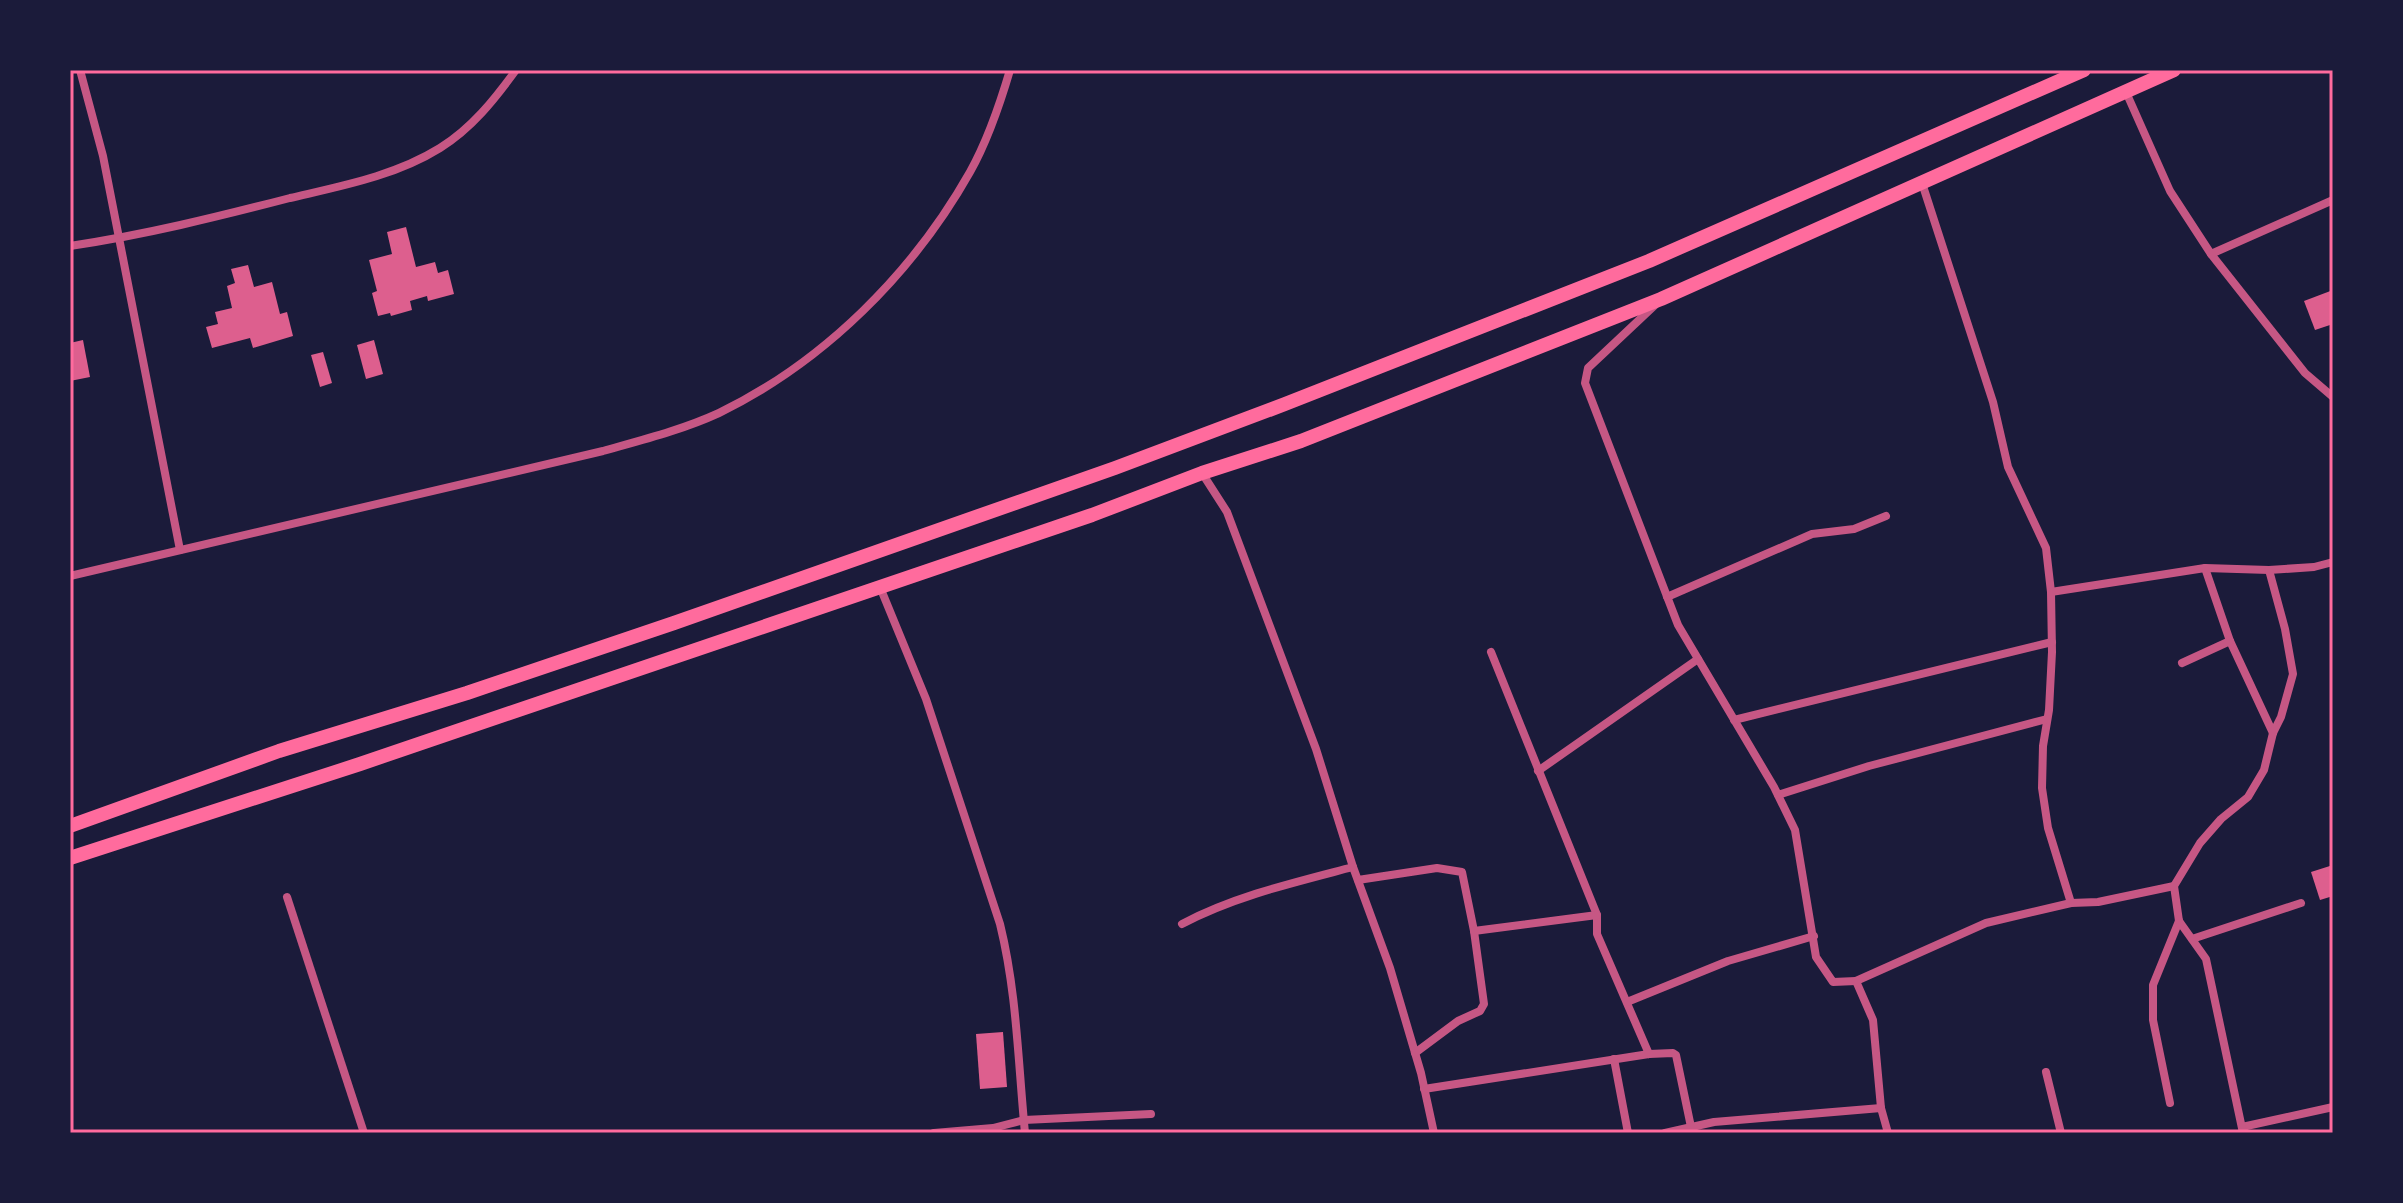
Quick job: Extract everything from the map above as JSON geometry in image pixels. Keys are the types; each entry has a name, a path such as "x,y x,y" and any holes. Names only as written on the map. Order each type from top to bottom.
{"main road":[{"path":"70,826 279,751 467,693 689,618 1271,410 1649,261 2084,70"},
{"path":"70,858 360,764 1301,441 1661,299 2174,70"}],"street":[{"path":"80,70 100,143 180,550"},
{"path":"70,246 119,239 312,193 414,163 442,147 473,123 516,70"},
{"path":"70,576 603,451 717,413 762,389 815,351 894,281 971,171 999,107 1010,70"},
{"path":"2126,92 2170,191 2211,254 2305,373 2333,397"},
{"path":"1922,183 1993,402 2008,467 2046,548 2052,642 2042,788 2048,828 2071,903"},
{"path":"2211,254 2333,200"},
{"path":"1661,299 1588,368 1585,383 1678,625 1778,795 1795,830 1816,957 1825,974 1833,982 1856,981 1986,923 2071,903 2098,902 2174,886"},
{"path":"1202,473 1227,512 1316,749 1353,867 1390,968 1434,1133"},
{"path":"1667,597 1812,534 1854,529 1886,516"},
{"path":"2051,592 2205,568 2269,570 2314,567 2333,562"},
{"path":"2205,568 2230,641 2273,733"},
{"path":"2269,570 2293,674 2281,717 2273,733 2264,770 2248,797 2221,819 2200,843 2174,886 2179,921 2206,959 2242,1130 2333,1107"},
{"path":"880,587 926,699 1000,924 1018,1027 1025,1133"},
{"path":"2182,663 2230,641"},
{"path":"1734,720 2052,642"},
{"path":"1491,652 1597,915 1597,934 1649,1054"},
{"path":"1538,771 1698,659"},
{"path":"1778,795 1869,766 2047,719"},
{"path":"1182,924 1278,887 1353,867"},
{"path":"1358,880 1437,868 1462,872 1484,1004 1480,1011 1458,1021 1415,1053"},
{"path":"287,897 364,1133"},
{"path":"2192,939 2301,903"},
{"path":"1474,931 1597,915"},
{"path":"2170,1103 2153,1020 2153,985 2179,921"},
{"path":"1627,1002 1728,961 1814,936"},
{"path":"1856,981 1873,1020 1881,1108 1888,1133"},
{"path":"1424,1089 1614,1059 1673,1053 1676,1055 1691,1127"},
{"path":"1614,1059 1628,1133"},
{"path":"2046,1072 2061,1133"},
{"path":"1665,1133 1714,1122 1881,1108"},
{"path":"934,1133 993,1128 1024,1120 1151,1114"}],"building":[{"path":"406,227 416,267 435,262 438,273 448,270 454,294 428,301 427,296 410,301 412,310 378,316 372,293 377,291 369,260 392,254 387,232"},
{"path":"248,265 254,287 272,282 280,314 287,312 293,336 253,348 250,338 212,348 206,327 218,324 215,312 232,308 227,286 235,283 231,269"},
{"path":"2333,290 2333,324 2315,330 2304,301"},
{"path":"83,340 90,377 70,381 70,343"},
{"path":"374,340 383,374 366,379 357,345"},
{"path":"323,352 332,383 320,387 311,355"},
{"path":"2333,865 2333,896 2320,900 2311,872"},
{"path":"1003,1032 1007,1087 980,1089 976,1034"}]}
